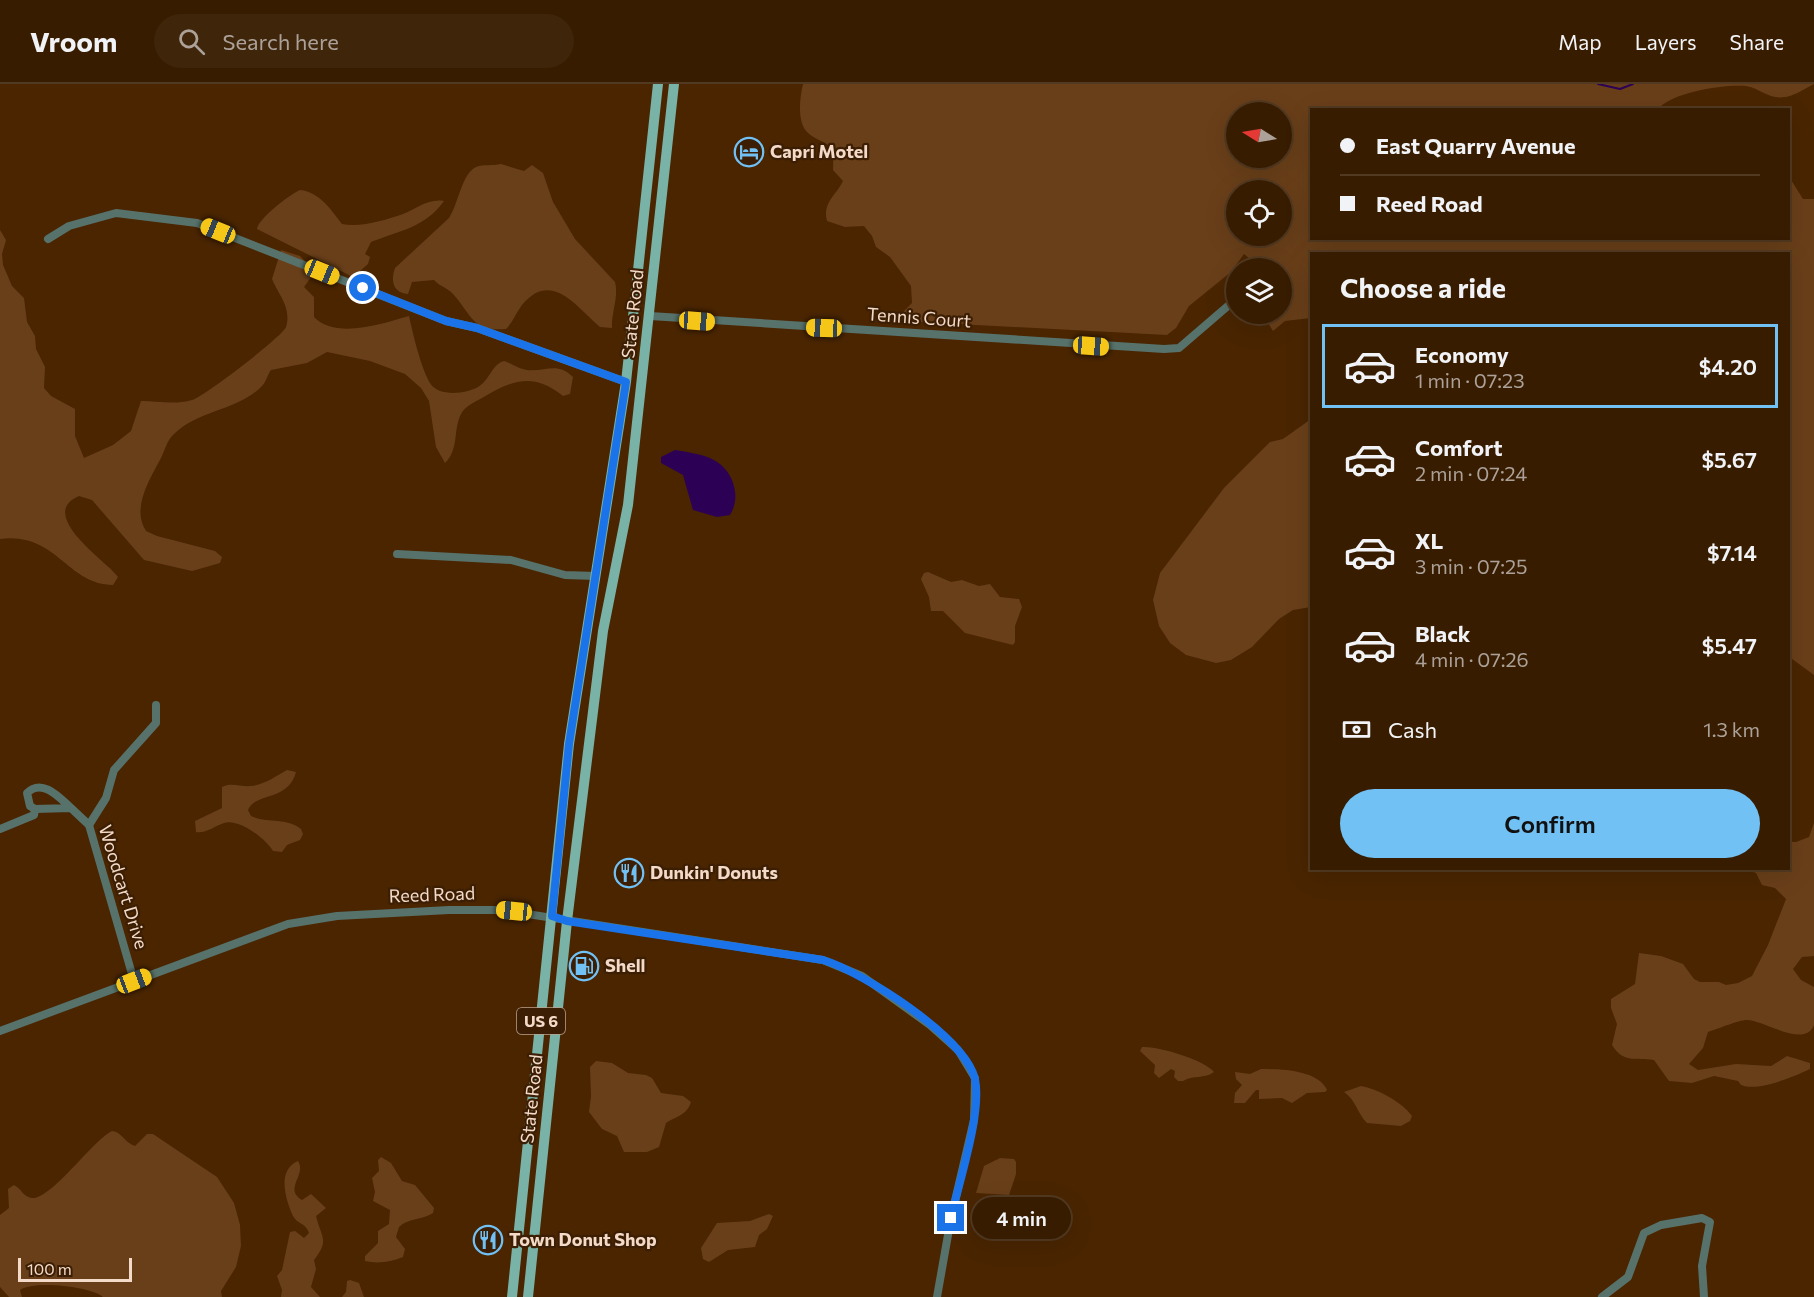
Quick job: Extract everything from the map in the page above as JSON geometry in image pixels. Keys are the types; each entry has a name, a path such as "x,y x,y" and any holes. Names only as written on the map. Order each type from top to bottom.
{"main road":[{"name":"State Road","path":"512,1297 569,744 626,382 658,84"},
{"name":"State Road","path":"528,1297 567,921 603,631 628,505 674,84"}],"street":[{"path":"655,113 671,115"},
{"path":"48,239 69,226 116,213 197,223 446,321 477,328 626,382"},
{"path":"636,280 654,282"},
{"name":"Tennis Court","path":"650,316 1113,348 1179,348 1226,308"},
{"path":"397,554 511,560 565,575 596,576"},
{"path":"588,627 603,631"},
{"path":"89,825 106,798 114,770 156,723 156,705"},
{"name":"Woodcart Drive","path":"35,809 27,800 27,794 32,789 41,787 58,796 89,825 134,981"},
{"path":"0,829 34,815 35,809 71,808"},
{"name":"Reed Road","path":"0,1031 306,920 473,909 552,916 567,921 795,955 837,964 862,976 906,1006 958,1050 975,1078 975,1108 951,1218 938,1297"},
{"path":"1602,1297 1628,1276 1644,1233 1661,1225 1702,1218 1710,1222 1702,1266 1704,1297"}],"shaded area":[{"path":"803,84 1814,84 1788,97 1769,95 1746,86 1699,90 1675,98 1659,108 1310,108 1310,240 1790,240 1790,178 1803,199 1814,199 1814,675 1790,657 1790,252 1310,252 1310,318 1292,320 1292,258 1249,258 1244,254 1241,258 1226,258 1226,276 1189,306 1176,328 1167,335 920,322 903,319 900,315 912,303 911,286 890,257 876,247 872,236 864,226 845,227 827,221 828,204 843,181 833,170 832,151 829,146 806,131 801,121"},
{"path":"501,164 524,171 532,165 543,173 553,202 575,239 615,282 612,328 600,327 573,302 554,291 544,291 533,295 522,305 506,329 495,329 486,328 474,321 453,294 434,280 412,282 408,294 396,289 393,282 395,268 449,218 471,170 479,166"},
{"path":"300,190 319,198 342,224 349,225 381,221 428,202 444,201 429,217 402,231 371,242 365,254 370,257 368,264 353,277 257,229 268,213"},
{"path":"0,230 6,240 2,254 3,265 12,286 24,298 27,322 35,336 36,349 45,367 44,388 51,396 75,409 75,436 84,458 113,445 131,431 141,401 173,403 192,400 227,378 282,333 286,327 286,307 272,279 281,250 300,256 313,270 312,276 304,287 314,297 314,317 323,324 335,328 360,328 409,316 423,369 430,383 439,391 460,393 478,387 496,365 504,361 527,370 562,369 573,377 570,394 563,396 542,384 522,381 503,387 470,404 463,411 459,420 454,446 445,463 436,447 429,401 421,388 405,374 370,361 327,352 307,363 271,370 264,384 253,394 195,420 172,436 147,484 141,503 140,513 146,531 215,551 222,557 220,563 192,571 144,560 92,500 79,496 68,504 65,515 70,526 90,550 118,577 113,585 97,583 84,577 49,550 35,543 19,539 0,539"},
{"path":"1269,324 1281,324 1273,331"},
{"path":"1310,420 1310,607 1293,610 1279,619 1252,647 1231,660 1216,663 1186,655 1170,643 1159,626 1153,600 1160,573 1224,488 1270,442 1283,439"},
{"path":"675,450 708,457 725,469 735,492 734,508 730,515 717,517 693,510 683,475 661,463 661,457"},
{"path":"928,572 951,582 962,580 979,586 990,584 1000,597 1019,599 1022,607 1015,626 1013,645 965,633 943,611 931,611 929,597 921,579 924,573"},
{"path":"287,770 296,772 292,782 279,792 252,804 248,810 251,816 263,820 295,825 301,829 303,834 300,840 287,845 282,852 273,851 244,826 230,822 206,831 196,832 195,821 222,808 222,787 261,784"},
{"path":"1814,823 1814,956 1802,957 1793,969 1801,980 1814,987 1814,1025 1809,1032 1793,1034 1754,1021 1733,1023 1708,1032 1703,1048 1689,1064 1698,1070 1736,1064 1771,1066 1787,1056 1810,1063 1810,1069 1776,1083 1757,1087 1748,1087 1741,1085 1738,1081 1714,1076 1692,1083 1669,1081 1654,1060 1630,1058 1616,1051 1612,1045 1617,1024 1611,1008 1611,999 1635,984 1639,953 1661,956 1683,964 1694,979 1700,982 1719,982 1726,985 1738,983 1752,976 1768,945 1786,899 1775,888 1762,885 1756,873 1748,870 1790,870 1790,842 1809,837"},
{"path":"1142,1047 1181,1055 1209,1067 1214,1072 1207,1076 1178,1081 1174,1077 1175,1071 1171,1069 1159,1078 1154,1073 1155,1065 1140,1051"},
{"path":"596,1061 612,1063 628,1073 646,1075 652,1078 661,1093 683,1096 691,1102 684,1113 666,1123 659,1147 647,1152 624,1152 617,1136 602,1129 589,1112 590,1067"},
{"path":"1261,1069 1298,1072 1316,1078 1327,1090 1307,1093 1292,1103 1282,1098 1259,1099 1259,1090 1256,1090 1245,1103 1234,1103 1235,1093 1242,1085 1236,1079 1235,1072 1250,1074"},
{"path":"1361,1086 1382,1093 1396,1101 1412,1116 1410,1121 1401,1126 1367,1123 1344,1092"},
{"path":"112,1131 135,1146 147,1134 153,1134 217,1177 234,1203 240,1225 241,1246 236,1267 221,1291 222,1297 103,1297 75,1287 37,1285 20,1290 22,1297 9,1297 0,1287 0,1215 9,1208 8,1189 14,1185 24,1195 32,1198 40,1196 50,1190"},
{"path":"381,1157 391,1163 402,1181 415,1185 434,1208 433,1213 399,1227 396,1237 405,1249 403,1257 389,1261 365,1261 365,1256 378,1243 378,1231 389,1224 390,1210 373,1201 375,1192 372,1178 379,1171 378,1160"},
{"path":"1000,1158 1014,1159 1016,1162 1016,1174 1009,1195 976,1193 984,1166"},
{"path":"298,1161 300,1171 295,1187 297,1196 302,1200 311,1194 326,1208 316,1216 323,1243 314,1260 316,1269 311,1287 320,1297 281,1297 282,1290 277,1276 282,1270 290,1232 295,1231 304,1238 309,1233 306,1227 293,1216 286,1194 287,1171"},
{"path":"769,1214 773,1216 767,1229 759,1235 755,1247 728,1250 709,1262 703,1259 701,1248 717,1223 750,1221"},
{"path":"347,1281 359,1283 364,1297 342,1297 346,1292"}],"waterway":[{"path":"1598,84 1620,89 1633,84"}],"place":[{"name":"Capri Motel","path":"749,152"},
{"name":"Dunkin' Donuts","path":"629,873"},
{"name":"Shell","path":"584,966"},
{"name":"Town Donut Shop","path":"488,1240"}],"route":[{"path":"363,288 446,321 477,328 532,346 600,374 626,382 569,744 552,916 567,921 823,960 862,976 906,1006 958,1050 975,1078 974,1120 951,1218"}]}
